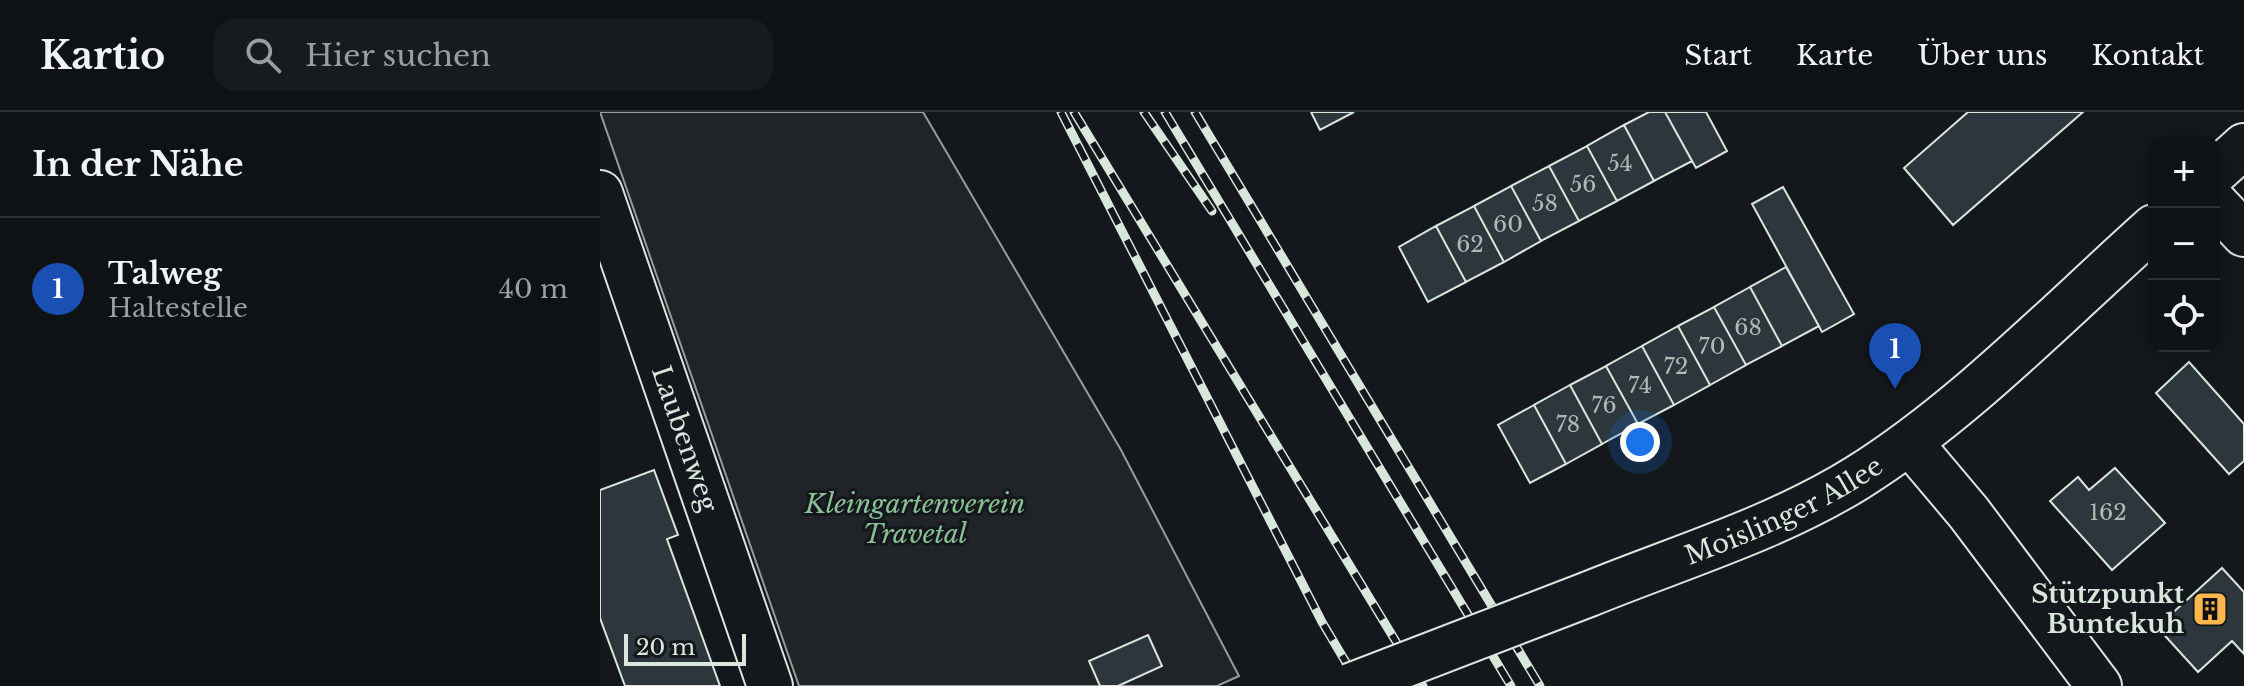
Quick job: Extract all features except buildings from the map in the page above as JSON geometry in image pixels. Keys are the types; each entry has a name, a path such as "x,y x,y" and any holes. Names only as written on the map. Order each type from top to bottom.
{"main road":[{"path":"2220,168 2244,146"},
{"name":"Laubenweg","path":"600,193 770,686"},
{"path":"2220,208 2244,234"},
{"name":"Moislinger Allee","path":"1350,686 1797,510 1854,480 1910,443 2148,232"},
{"path":"1910,443 1969,513 2099,686"}],"green space":[{"name":"Kleingartenverein Travetal","path":"600,112 923,112 1121,450 1239,676 1217,686 799,686"}],"railway":[{"path":"1061,112 1322,622 1360,686"},
{"path":"1074,112 1423,686"},
{"path":"1144,112 1212,211"},
{"path":"1165,112 1511,686"},
{"path":"1195,112 1540,686"}],"place":[{"name":"Talweg","path":"1895,389"},
{"name":"Stützpunkt Buntekuh","path":"2210,609"}]}
